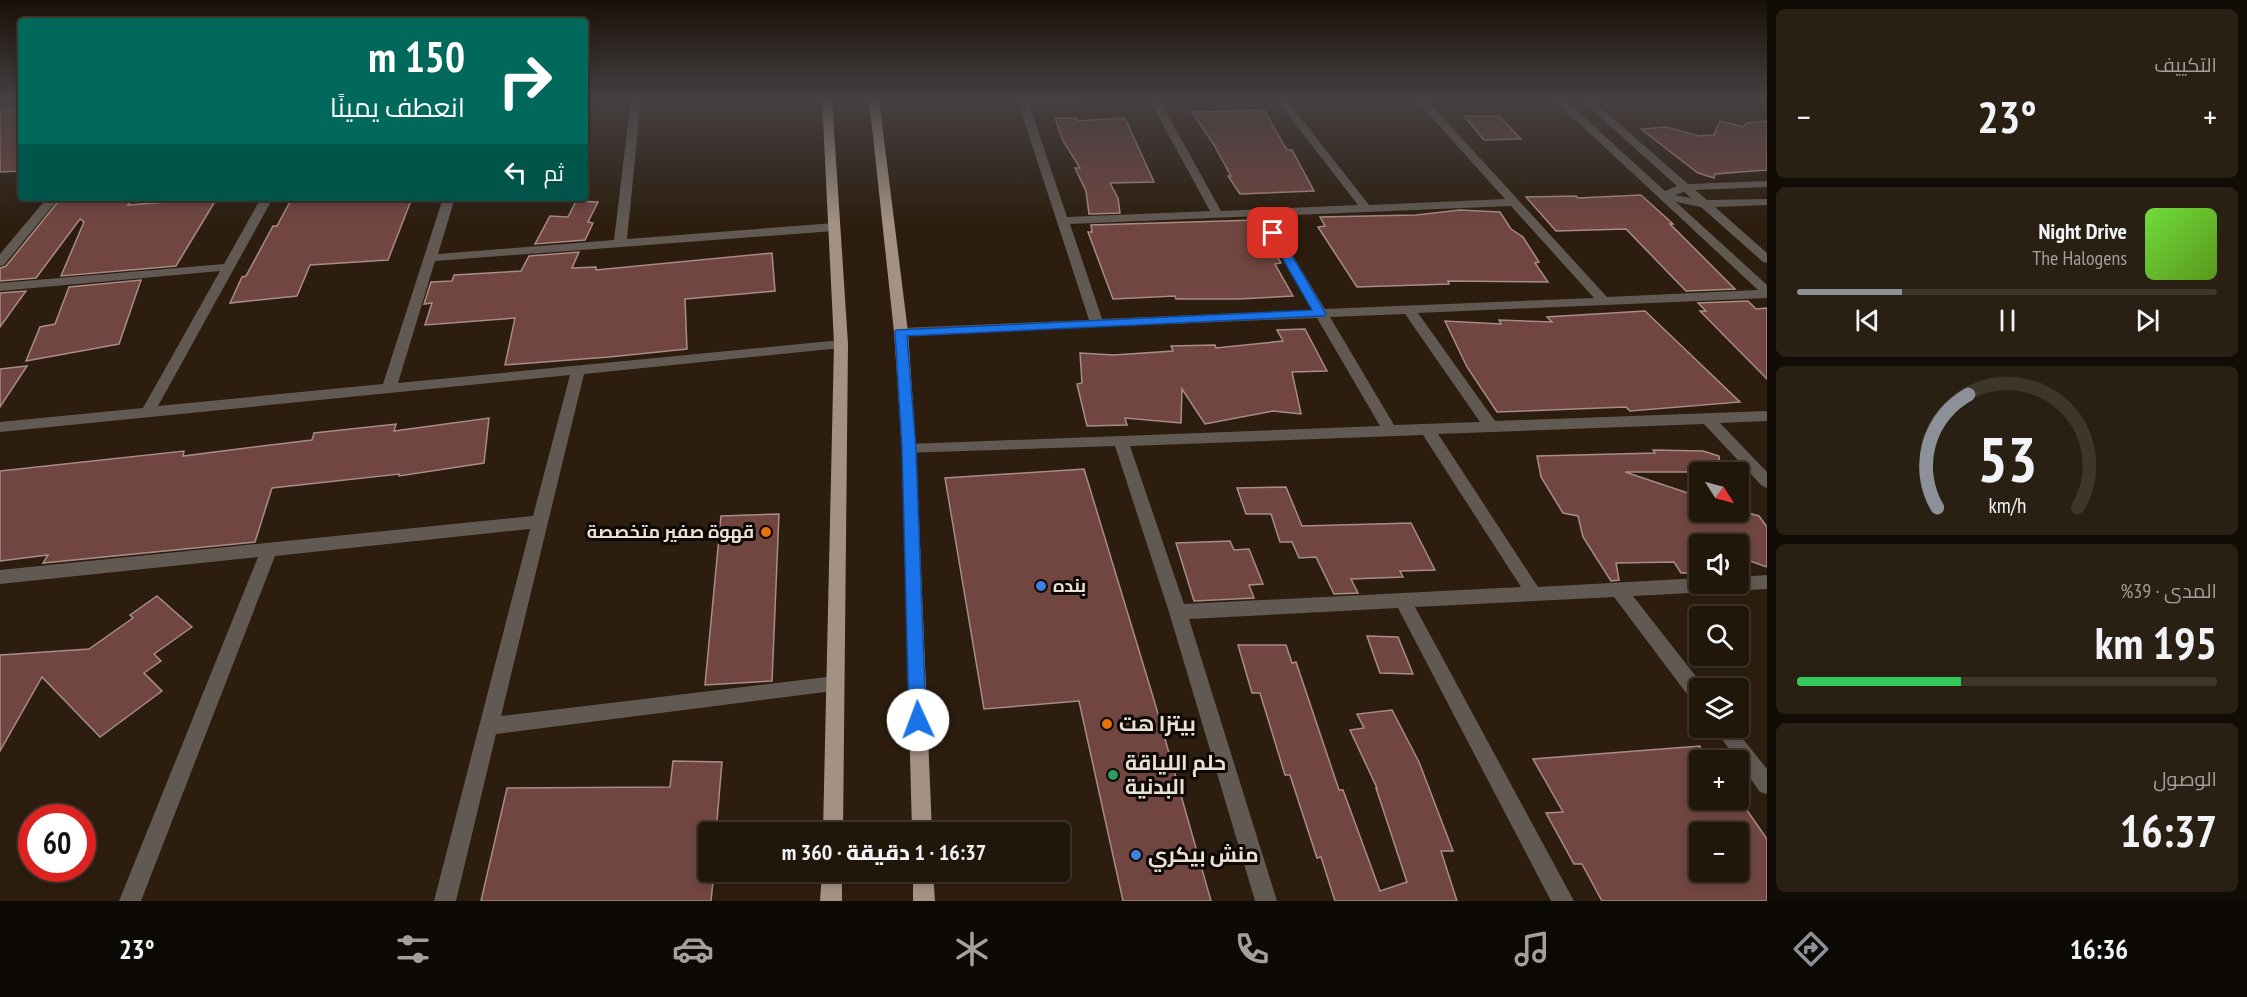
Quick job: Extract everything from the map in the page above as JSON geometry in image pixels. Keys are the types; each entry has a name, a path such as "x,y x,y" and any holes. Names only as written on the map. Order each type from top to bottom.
{"main road":[{"path":"829,141 841,344 833,822"},
{"path":"879,141 901,332 909,449 922,822"},
{"path":"831,901 832,882"},
{"path":"923,882 924,901"}],"street":[{"path":"620,244 631,141"},
{"path":"1036,141 1097,324"},
{"path":"1177,141 1218,215"},
{"path":"1314,141 1366,208"},
{"path":"1458,141 1604,301"},
{"path":"1604,141 1767,293"},
{"path":"1633,141 1767,259"},
{"path":"1663,196 1685,187 1767,184"},
{"path":"1663,196 1704,204 1767,202"},
{"path":"0,262 51,201"},
{"path":"148,412 265,201"},
{"path":"389,388 448,201"},
{"path":"1063,221 1514,202"},
{"path":"1262,213 1390,430"},
{"path":"430,258 834,227"},
{"path":"0,287 228,267"},
{"path":"901,332 1767,293"},
{"path":"1409,310 1491,426"},
{"path":"0,427 841,344"},
{"path":"445,901 578,370"},
{"path":"909,449 1767,416"},
{"path":"1707,418 1767,482"},
{"path":"1427,429 1534,594"},
{"path":"1121,441 1178,612 1266,901"},
{"path":"0,577 540,522"},
{"path":"130,901 270,550"},
{"path":"1178,612 1767,582"},
{"path":"1619,590 1689,682"},
{"path":"1403,601 1563,901"},
{"path":"489,726 835,684"},
{"path":"1731,738 1767,785"}],"building":[{"path":"0,141 18,141 18,171 0,172"},
{"path":"1063,141 1135,141 1154,182 1110,183 1118,198 1120,213 1089,214 1086,191 1075,168 1080,168"},
{"path":"1211,141 1282,141 1287,150 1292,150 1314,191 1240,194 1228,176 1231,176"},
{"path":"1657,141 1767,141 1767,170 1715,174 1714,178 1698,173"},
{"path":"1641,195 1673,224 1670,224 1735,289 1686,291 1626,229 1556,231 1526,197 1576,196 1578,198"},
{"path":"59,201 131,201 128,205 215,201 176,266 61,276 84,222 80,219 36,278 0,281 0,268 6,266"},
{"path":"290,201 411,201 388,260 310,265 297,296 230,303 242,277 246,276 273,226 277,226"},
{"path":"576,201 598,202 588,222 593,223 585,240 535,244 550,216 568,217"},
{"path":"1460,210 1500,212 1511,229 1523,237 1539,262 1535,263 1548,282 1448,281 1449,284 1357,287 1318,227 1325,226 1320,217 1416,215"},
{"path":"1257,220 1281,263 1275,264 1293,296 1239,299 1176,299 1175,296 1113,299 1088,232 1092,232 1091,225"},
{"path":"579,252 572,268 596,267 596,270 772,253 775,291 685,299 687,349 609,357 505,365 515,318 425,325 432,303 424,304 431,282 452,281 454,275 521,271 529,256"},
{"path":"141,280 119,344 26,361 40,327 55,324 69,287"},
{"path":"26,291 23,295 0,327 0,293"},
{"path":"1748,301 1756,309 1767,308 1767,379 1700,311 1706,311 1698,303"},
{"path":"1645,311 1740,402 1630,411 1626,407 1497,412 1467,367 1445,321 1501,324 1499,320 1552,322 1547,317"},
{"path":"1305,329 1327,371 1292,372 1301,414 1273,411 1205,424 1182,389 1181,423 1125,418 1127,425 1087,426 1077,384 1082,383 1080,353 1114,355 1173,351 1171,346 1215,345 1216,348 1283,341 1277,330"},
{"path":"27,366 0,407 0,369"},
{"path":"489,418 484,463 399,476 399,474 272,488 255,542 43,563 48,555 0,561 0,471 184,451 183,456 312,440 314,433 396,424 394,431"},
{"path":"1653,450 1703,451 1719,456 1719,462 1689,462 1689,472 1625,472 1689,493 1689,522 1749,522 1749,513 1759,516 1767,527 1767,567 1749,561 1749,534 1689,534 1689,573 1681,573 1674,562 1616,563 1619,580 1611,581 1583,537 1578,516 1563,513 1541,477 1537,456 1655,453"},
{"name":"بنده","path":"1084,469 1154,700 1211,901 1123,901 1079,701 984,709 945,478"},
{"path":"1286,487 1302,526 1411,523 1435,570 1400,571 1403,577 1351,579 1358,593 1334,594 1316,557 1299,558 1292,542 1280,542 1271,514 1246,514 1237,488"},
{"path":"779,514 772,681 705,685 721,516"},
{"path":"1230,541 1234,550 1249,549 1263,584 1249,585 1254,598 1194,601 1176,543"},
{"path":"157,596 192,627 154,654 161,661 144,673 162,691 100,737 42,677 0,751 0,655 89,649 133,618 130,615"},
{"path":"1367,636 1398,637 1413,674 1380,673"},
{"path":"1238,645 1286,645 1292,663 1296,662 1339,790 1343,790 1380,891 1407,882 1377,788 1350,730 1364,728 1357,714 1392,710 1419,762 1453,851 1441,851 1457,901 1335,901 1321,857 1317,858 1290,775 1285,775 1260,693 1252,693"},
{"path":"1700,746 1700,750 1689,750 1689,810 1747,810 1767,839 1767,901 1602,901 1582,864 1574,864 1546,813 1563,812 1533,759"},
{"path":"673,761 722,762 717,822 698,822 698,882 713,882 711,901 481,901 507,788 670,787"}],"place":[{"name":"قهوة صفير متخصصة","path":"766,532"},
{"name":"بنده","path":"1041,586"},
{"name":"بيتزا هت","path":"1107,724"},
{"name":"حلم اللياقة البدنية","path":"1113,775"},
{"name":"منش بيكري","path":"1136,855"}],"route":[{"path":"918,720 909,449 901,332 1320,314 1273,233"}]}
